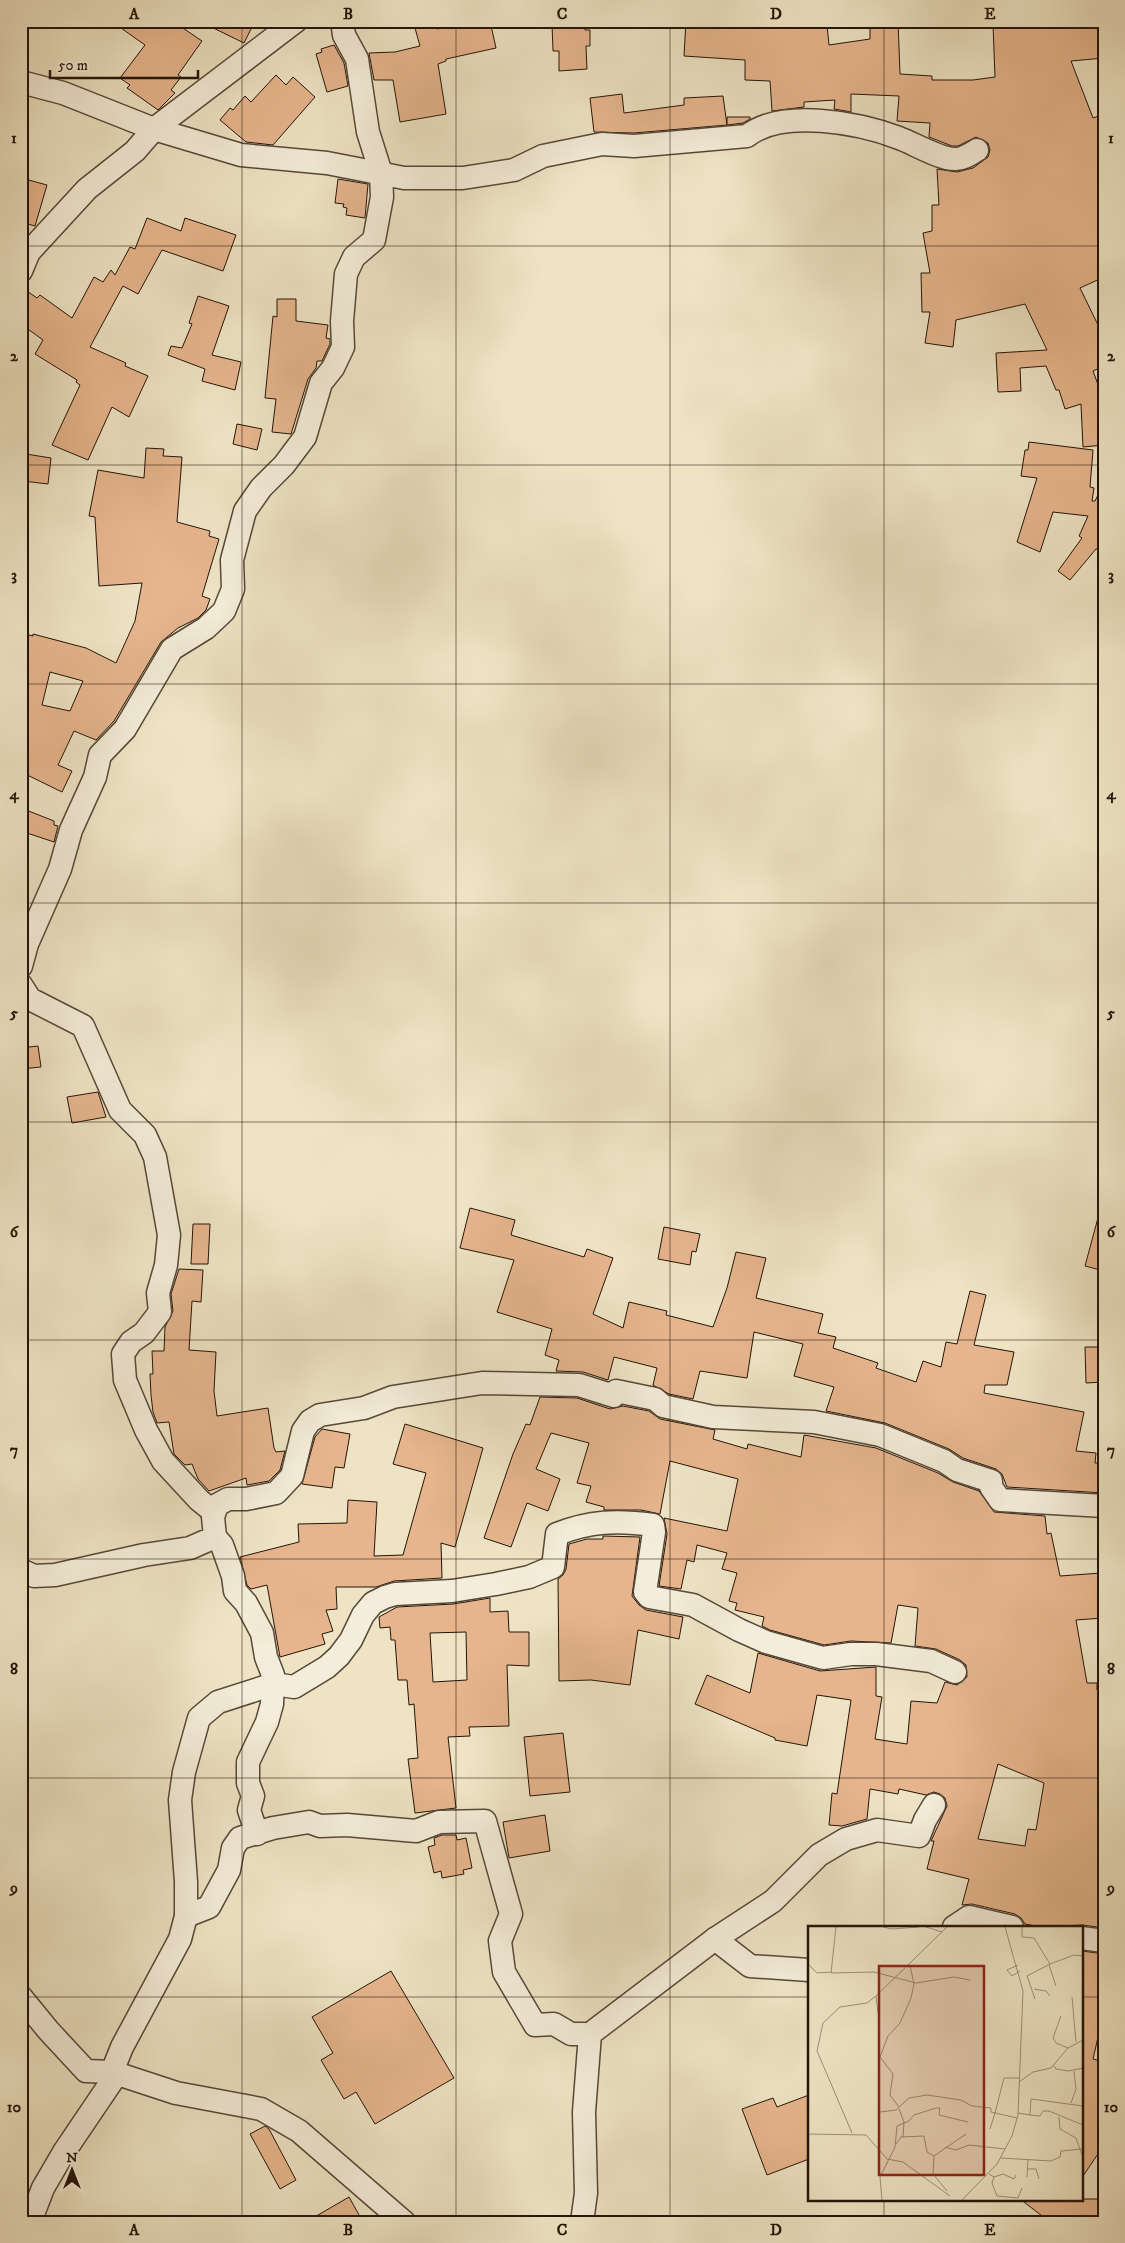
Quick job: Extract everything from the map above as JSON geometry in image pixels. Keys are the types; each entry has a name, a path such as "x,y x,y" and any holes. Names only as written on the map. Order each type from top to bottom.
{"street":[{"path":"21,271 29,252 87,190 135,151 154,129 296,21"},
{"path":"21,966 27,944 60,869 71,830 95,777 100,755 125,729 172,649 206,628 224,611 233,589 232,560 245,510 261,488 284,466 306,437 321,382 333,368 343,347 342,321 346,274 354,257 374,240 382,197 381,172 368,132 357,59 344,35 342,21"},
{"path":"21,82 62,93 154,129 241,155 327,163 404,178 463,178 514,170 543,156 602,144 634,146 748,136 758,127 772,123 827,120 899,138 954,160 966,157 977,150"},
{"path":"21,985 30,999 84,1026 120,1110 145,1135 155,1157 169,1235 166,1265 158,1293 160,1312 144,1333 131,1342 123,1354 125,1380 146,1430 163,1461 198,1500 214,1512"},
{"path":"257,1834 249,1810 253,1796 248,1783 248,1762 267,1722 272,1704 273,1675 266,1657 262,1633 246,1603 236,1591 222,1545 215,1537 214,1512 217,1505 228,1499 246,1499 276,1493 292,1476 304,1431 310,1421 320,1415 364,1408 393,1397 482,1383 516,1382 579,1386 614,1396 616,1391 655,1398 663,1406 714,1417 814,1422 880,1435 944,1461 957,1470 991,1481 991,1487 1000,1500 1104,1506"},
{"path":"30,2222 43,2188 64,2152 112,2081 112,2072 122,2046 180,1939 186,1916 186,1882 180,1800 186,1764 199,1718 218,1702 274,1684 294,1687 327,1667 339,1656 351,1640 363,1615 373,1603 395,1594 452,1591 496,1584 548,1571 553,1567 557,1534 579,1526 612,1520 653,1525 654,1532 645,1592 649,1597 694,1605 739,1630 766,1642 823,1658 851,1654 876,1654 931,1662 955,1672"},
{"path":"21,1570 34,1576 55,1575 144,1555 190,1548 215,1537"},
{"path":"186,1916 209,1907 229,1870 233,1848 240,1838 273,1828 309,1822 320,1826 347,1825 416,1831 440,1822 485,1822 511,1914 500,1941 504,1972 511,1987 535,2025 554,2024 571,2034 590,2034 715,1939 773,1901 819,1855 846,1839 877,1830 919,1836 925,1820 934,1805"},
{"path":"956,1926 969,1917 1008,1926"},
{"path":"1082,1938 1104,1941"},
{"path":"715,1939 750,1966 808,1970"},
{"path":"21,1997 86,2071 112,2072 176,2093 261,2109 299,2131 404,2222"},
{"path":"582,2222 586,2193 584,2112 590,2034"}],"building":[{"path":"111,21 168,21 178,28 180,26 202,41 178,75 181,77 171,90 175,93 158,110 127,88 130,85 120,78 145,45"},
{"path":"199,21 255,21 244,43"},
{"path":"469,21 490,21 496,48 446,59 446,61 438,64 446,114 400,122 393,80 374,80 369,53 395,52 420,46 415,28 435,22 437,29"},
{"path":"557,21 584,21 585,30 590,30 590,46 586,46 587,69 559,71 559,51 553,51 552,24 558,24"},
{"path":"686,21 809,21 809,27 827,25 829,45 870,39 870,21 898,21 900,74 932,76 932,80 973,80 995,77 993,24 1025,23 1025,26 1104,21 1104,58 1071,61 1093,118 1104,114 1104,277 1080,288 1099,327 1104,325 1104,366 1093,371 1104,401 1104,445 1083,447 1081,404 1065,409 1059,390 1056,390 1046,366 1020,368 1021,391 998,392 996,353 1047,350 1025,304 956,320 953,347 925,343 930,312 922,312 921,273 930,273 923,233 932,231 932,205 939,205 937,169 957,172 973,168 988,157 990,150 988,143 976,137 958,146 952,146 929,137 930,123 897,121 899,96 851,94 851,112 834,109 835,100 804,102 804,107 772,111 770,81 745,80 745,60 684,56"},
{"path":"334,45 344,63 348,86 327,92 316,54 322,52 321,49"},
{"path":"276,75 286,85 293,77 315,97 273,145 246,142 220,120 230,108 233,110 245,96 251,102"},
{"path":"622,94 624,113 684,105 684,98 723,96 727,125 634,133 594,132 590,98"},
{"path":"727,117 750,117 750,119 743,123 727,125"},
{"path":"21,178 47,185 35,226 21,222"},
{"path":"338,179 368,184 365,218 346,215 347,208 343,207 344,204 335,203"},
{"path":"147,218 181,231 185,218 236,235 223,271 162,250 138,294 123,286 90,347 126,363 125,366 148,376 129,417 112,407 88,460 52,445 80,385 76,382 77,380 35,354 43,340 21,324 21,287 37,298 40,295 72,318 94,277 103,282 111,270 115,275 130,247 135,249"},
{"path":"198,296 229,306 212,355 241,362 235,390 202,381 205,369 168,355 171,346 182,348 192,324 189,323"},
{"path":"277,299 296,299 296,321 328,325 326,338 330,339 330,344 322,361 317,361 316,368 308,379 291,434 272,432 276,399 265,398 273,316 277,317"},
{"path":"237,424 262,429 257,450 233,444"},
{"path":"1029,442 1093,450 1090,487 1094,488 1092,501 1095,501 1104,483 1104,550 1096,549 1070,580 1058,571 1082,538 1079,536 1088,516 1053,512 1040,552 1017,542 1037,478 1021,476 1025,450 1028,450"},
{"path":"146,448 164,449 163,456 182,457 177,522 210,531 209,536 219,539 202,596 210,599 206,610 198,618 178,628 161,642 114,721 96,740 74,731 58,765 72,771 62,792 21,772 21,633 33,636 33,634 86,648 116,663 135,621 142,583 99,586 95,517 89,516 98,470 144,478","holes":["50,672 83,681 70,711 42,705"]},
{"path":"26,454 51,458 48,484 23,481"},
{"path":"21,808 54,821 54,825 58,826 54,842 21,831"},
{"path":"38,1046 41,1067 21,1069 21,1048"},
{"path":"98,1092 106,1117 72,1123 67,1097"},
{"path":"470,1208 515,1220 511,1235 584,1257 587,1249 613,1258 593,1314 623,1328 629,1302 667,1311 666,1315 713,1327 727,1288 736,1252 766,1258 756,1298 823,1314 818,1333 836,1337 833,1348 878,1363 876,1368 916,1382 923,1361 941,1367 946,1342 957,1344 970,1291 986,1295 974,1345 1014,1352 1007,1385 985,1385 984,1393 1084,1412 1076,1451 1096,1453 1095,1463 1104,1463 1104,1493 1007,1487 1002,1474 996,1469 963,1458 949,1449 885,1423 826,1411 834,1387 794,1376 803,1344 754,1332 747,1378 700,1371 693,1399 669,1394 653,1385 657,1368 614,1357 608,1380 583,1372 556,1371 559,1360 545,1355 552,1329 497,1312 514,1260 460,1248"},
{"path":"1099,1214 1104,1215 1104,1271 1085,1266"},
{"path":"193,1224 210,1224 208,1264 191,1264"},
{"path":"664,1227 700,1234 696,1252 692,1251 690,1265 658,1259"},
{"path":"179,1269 203,1270 201,1302 192,1301 189,1350 216,1352 214,1391 217,1416 268,1408 274,1448 276,1452 285,1451 280,1470 269,1481 247,1485 246,1478 209,1491 198,1479 192,1464 185,1465 174,1454 169,1422 157,1423 153,1412 151,1395 150,1374 153,1374 152,1351 164,1351 165,1327 173,1311 171,1294"},
{"path":"1085,1347 1104,1347 1104,1382 1086,1383"},
{"path":"540,1397 577,1398 610,1409 623,1406 649,1411 660,1419 715,1430 713,1439 747,1449 748,1444 801,1457 804,1435 876,1448 938,1473 953,1482 979,1491 994,1512 1045,1516 1047,1534 1051,1533 1060,1576 1101,1573 1103,1618 1076,1620 1087,1683 1097,1683 1097,1690 1104,1689 1104,1928 1083,1925 1036,1926 1025,1924 1015,1914 972,1904 962,1905 969,1879 927,1869 934,1841 931,1841 947,1806 945,1798 940,1794 934,1792 926,1795 899,1789 898,1794 870,1789 867,1819 842,1826 829,1825 832,1793 837,1794 851,1700 817,1695 807,1746 775,1740 775,1738 695,1704 707,1675 750,1693 758,1653 820,1671 876,1667 876,1696 882,1697 875,1739 907,1744 911,1701 937,1703 945,1682 957,1685 967,1677 966,1665 960,1660 936,1649 915,1646 918,1608 898,1605 891,1643 851,1641 824,1645 770,1630 762,1626 764,1617 735,1610 737,1603 729,1601 737,1573 722,1569 727,1553 697,1545 694,1562 687,1560 681,1589 659,1586 667,1534 664,1518 727,1531 738,1479 670,1461 660,1514 641,1510 604,1510 604,1507 586,1502 591,1486 577,1483 589,1443 551,1433 536,1469 560,1479 548,1511 527,1503 511,1547 484,1538 513,1454 526,1424 530,1425","holes":["998,1764 1044,1783 1036,1830 1028,1829 1025,1846 978,1839"]},
{"path":"405,1424 483,1448 455,1547 441,1543 442,1578 394,1581 376,1587 336,1587 337,1609 326,1610 333,1631 322,1634 325,1644 280,1657 267,1585 251,1589 247,1585 240,1557 299,1542 298,1524 347,1523 348,1500 377,1502 374,1556 403,1555 426,1473 393,1464"},
{"path":"322,1429 350,1434 344,1468 335,1467 332,1488 302,1484 315,1437"},
{"path":"603,1536 640,1537 632,1596 646,1610 683,1617 679,1639 638,1630 630,1685 591,1680 559,1681 558,1579 566,1569 569,1544 587,1539 603,1539"},
{"path":"490,1598 490,1612 508,1611 509,1632 529,1632 529,1666 507,1665 509,1726 469,1727 470,1736 448,1737 456,1808 415,1813 408,1759 418,1758 414,1704 409,1705 407,1680 398,1680 395,1640 391,1640 390,1627 380,1628 379,1617 397,1607 453,1604","holes":["466,1632 467,1680 433,1682 430,1633"]},
{"path":"563,1733 570,1792 530,1796 524,1737"},
{"path":"545,1815 550,1851 509,1858 503,1822"},
{"path":"442,1835 456,1835 457,1840 466,1838 472,1868 463,1870 464,1874 442,1878 441,1871 434,1873 428,1847 435,1845 434,1838"},
{"path":"1082,1951 1104,1954 1104,2011 1093,2059 1104,2062 1104,2145 1082,2178"},
{"path":"391,1971 454,2078 375,2124 356,2092 344,2099 321,2060 333,2053 312,2017"},
{"path":"808,2095 808,2159 767,2175 742,2109 773,2098 777,2107"},
{"path":"265,2126 269,2129 296,2180 280,2189 250,2134"},
{"path":"349,2197 363,2222 306,2222"},
{"path":"1104,2199 1104,2222 1050,2222 1021,2200"}]}
